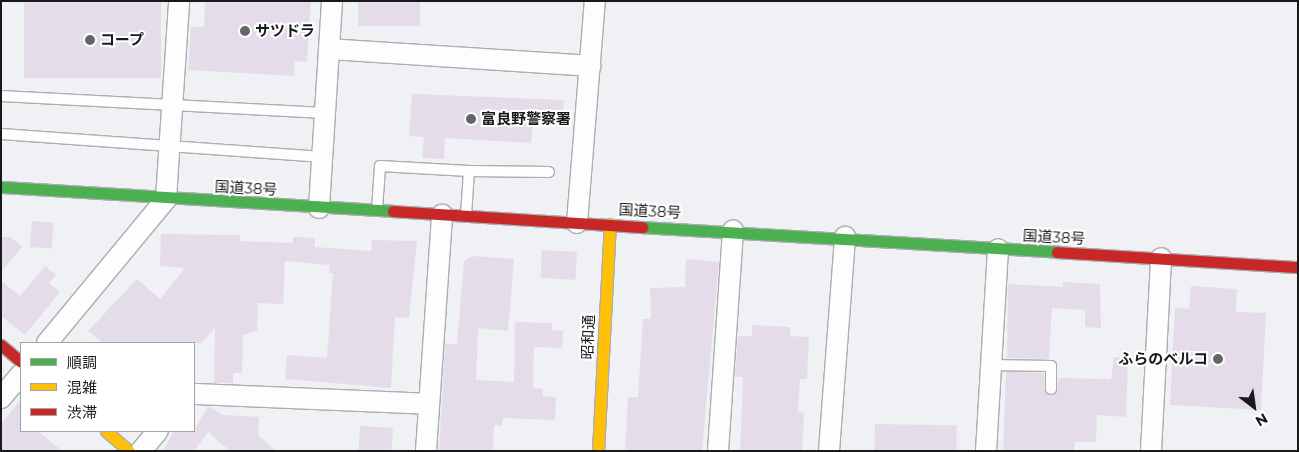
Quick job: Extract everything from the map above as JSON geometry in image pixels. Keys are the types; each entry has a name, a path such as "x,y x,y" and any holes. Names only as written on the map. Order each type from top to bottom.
{"main road":[{"name":"国道38号","path":"1,187 166,199 845,237 998,249 1298,267"},
{"name":"昭和通","path":"598,451 610,224"},
{"path":"1,346 20,361"},
{"path":"107,432 130,451"}],"street":[{"path":"48,342 166,199 179,1"},
{"path":"319,208 332,1"},
{"path":"577,223 595,1"},
{"path":"329,49 590,66"},
{"path":"426,451 442,215"},
{"path":"718,451 732,231"},
{"path":"830,451 845,237"},
{"path":"986,451 998,249"},
{"path":"1151,451 1161,258"},
{"path":"1,398 20,375"},
{"path":"195,394 429,404"},
{"path":"141,451 157,432"}],"lane":[{"path":"1,96 325,113"},
{"path":"1,134 323,158"},
{"path":"377,211 380,166 469,171 549,172"},
{"path":"466,216 469,171"},
{"path":"991,365 1051,366 1051,389"}],"building":[{"name":"コープ","path":"24,1 161,1 161,78 24,78"},
{"path":"205,1 311,1 307,62 295,61 294,76 188,70 191,27 204,27"},
{"path":"358,1 420,1 420,26 358,26"},
{"name":"富良野警察署","path":"412,94 564,100 562,122 533,119 531,143 445,138 444,159 422,158 424,137 409,136"},
{"path":"32,221 54,223 52,249 30,247"},
{"path":"161,234 240,235 240,241 293,243 293,237 315,238 315,247 371,251 372,240 417,241 409,318 395,317 391,388 285,379 287,355 327,358 333,273 329,273 330,265 285,261 283,304 258,303 257,331 243,335 242,373 233,373 233,383 214,383 215,328 202,343 102,342 88,331 137,279 160,299 185,268 160,266"},
{"path":"1,237 11,237 22,247 1,272"},
{"path":"542,250 577,252 575,280 541,278"},
{"path":"472,256 514,259 508,331 478,328 476,380 514,382 515,322 552,323 552,330 563,331 562,348 534,347 533,388 543,389 543,396 556,397 555,420 503,418 502,426 494,425 493,451 439,451 445,344 457,344 464,261"},
{"path":"686,259 719,262 702,451 625,451 628,397 638,397 643,319 651,319 650,288 685,287"},
{"path":"45,266 56,275 49,283 60,292 25,335 1,316 1,281 20,296"},
{"path":"1063,282 1100,284 1101,328 1085,327 1085,310 1052,308 1049,359 1007,358 1008,284 1063,287"},
{"name":"ふらのベルコ","path":"1191,286 1237,289 1236,312 1266,313 1261,410 1170,405 1175,308 1189,309"},
{"path":"752,325 790,327 790,336 809,337 807,379 800,379 798,412 804,413 802,451 740,451 743,377 735,377 738,336 752,336"},
{"path":"1114,357 1128,358 1126,417 1097,415 1096,442 1075,442 1074,451 1003,451 1006,372 1044,373 1045,392 1051,396 1057,392 1058,378 1111,379"},
{"path":"20,400 20,432 39,432 62,451 1,451 1,424"},
{"path":"208,406 223,415 259,417 258,435 276,451 230,451 208,432 194,451 163,451 173,432 195,432"},
{"path":"875,424 957,425 957,451 875,451"},
{"path":"360,426 393,428 392,451 359,451"}],"traffic: fast":[{"path":"1,187 393,211"},
{"path":"642,227 1057,252"}],"traffic: slow":[{"path":"598,451 610,224"},
{"path":"107,432 129,451"}],"traffic: jam":[{"path":"393,211 642,227"},
{"path":"1057,252 1298,267"},
{"path":"1,345 20,361"}],"place":[{"name":"サツドラ","path":"245,31"},
{"name":"コープ","path":"90,40"},
{"name":"富良野警察署","path":"471,119"},
{"name":"ふらのベルコ","path":"1218,359"}]}
